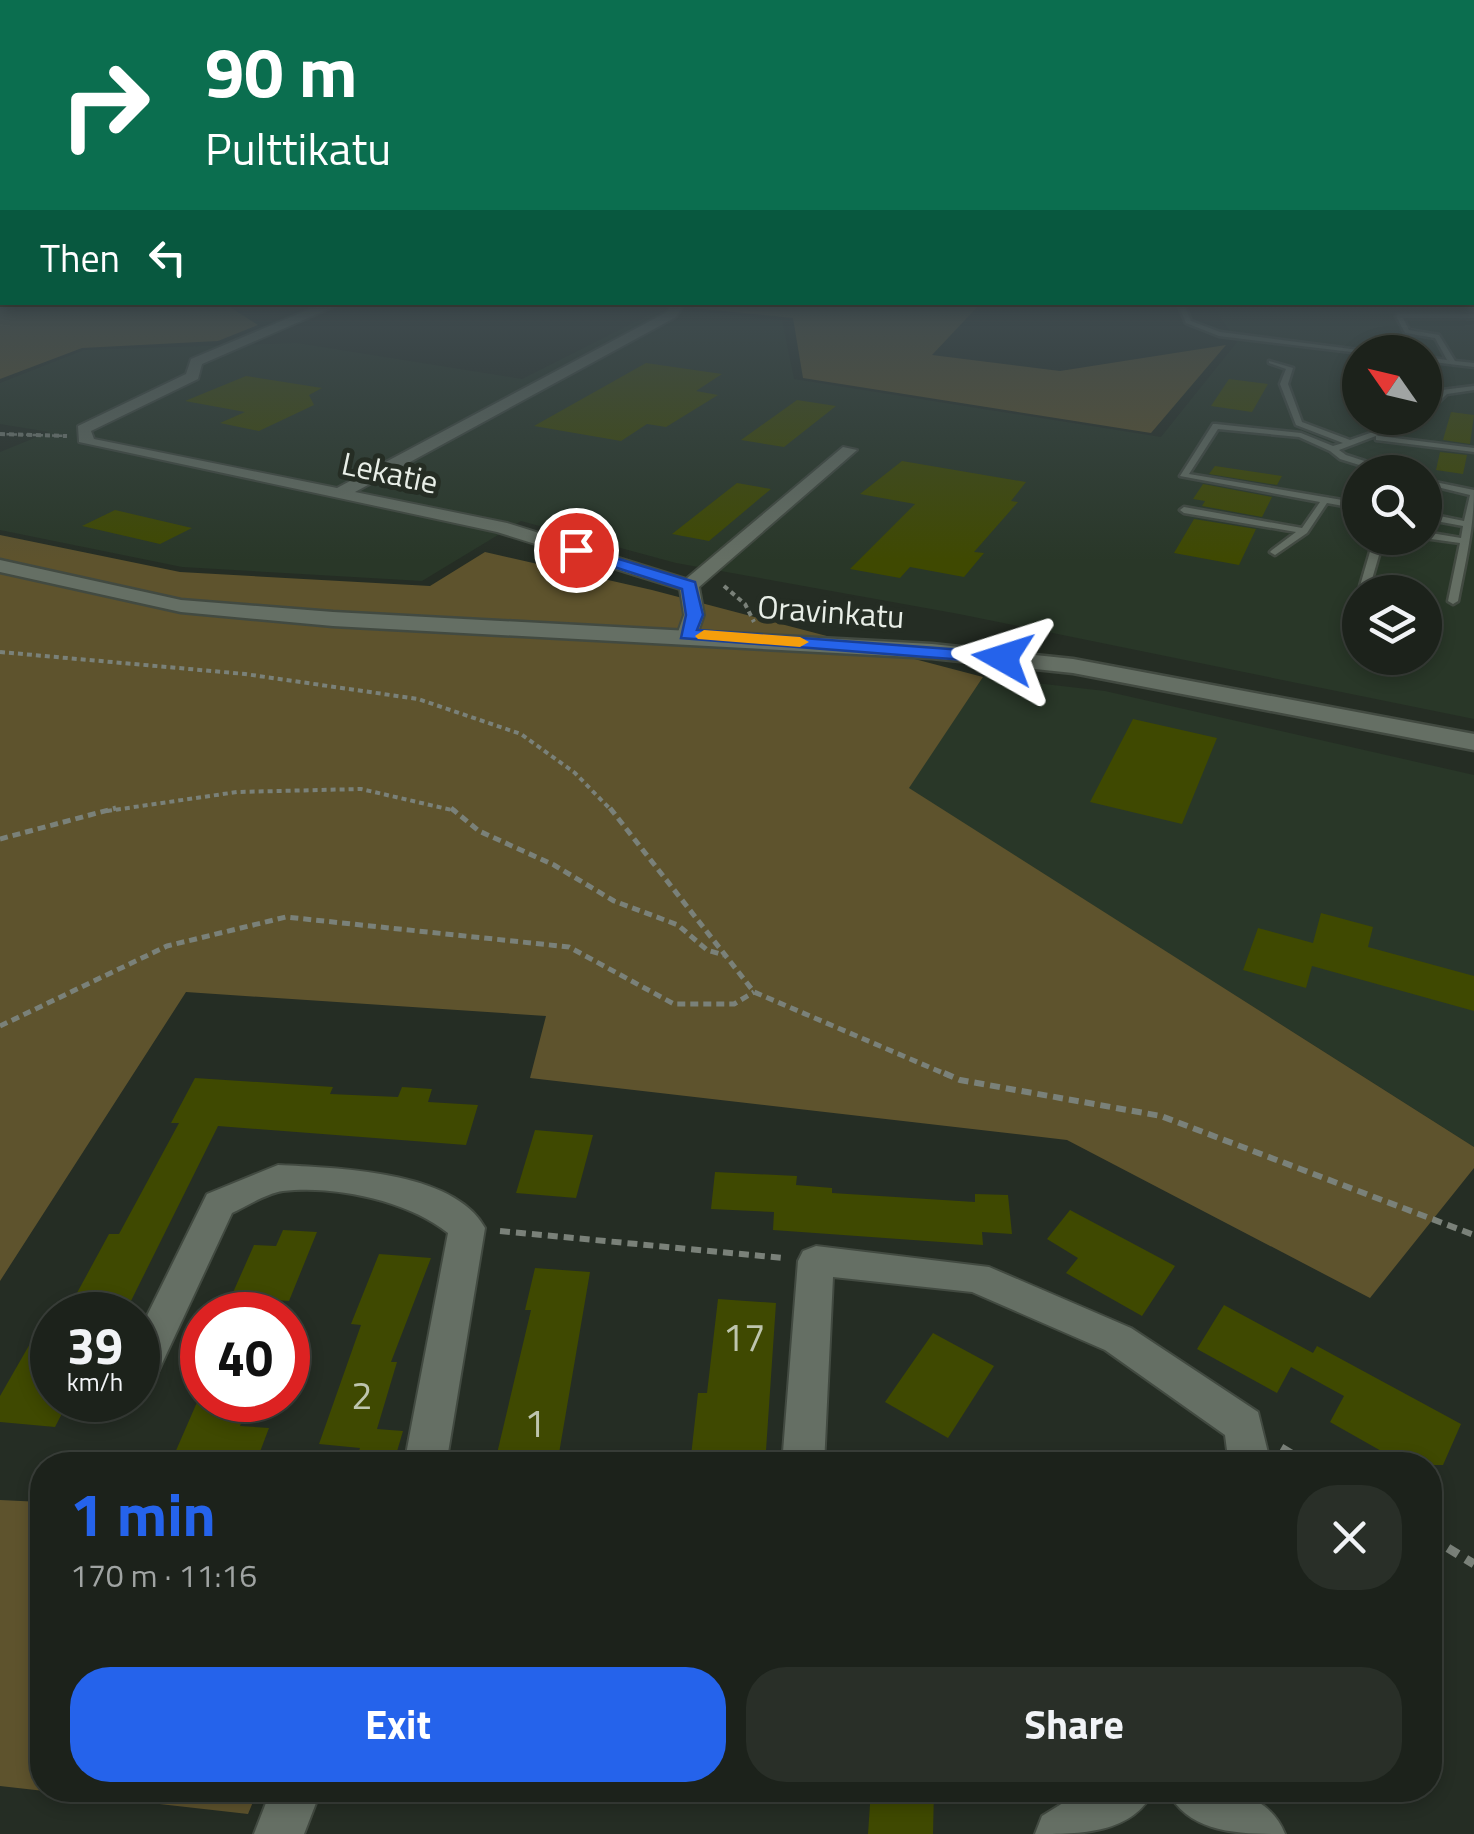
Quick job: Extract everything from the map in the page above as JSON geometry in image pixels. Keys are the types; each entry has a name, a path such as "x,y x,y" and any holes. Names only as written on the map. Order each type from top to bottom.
{"street":[{"path":"84,432 167,390"},
{"path":"342,492 532,390"},
{"name":"Lekatie","path":"84,432 86,442 502,526 694,581"},
{"path":"687,634 694,615 694,581 849,450"},
{"name":"Oravinkatu","path":"0,566 182,606 333,619 687,634 1073,666 1474,742"},
{"path":"160,1327 219,1204 278,1178 366,1183 436,1204 466,1228 427,1452"},
{"path":"804,1452 816,1261 976,1278 1118,1339 1244,1426 1248,1452"},
{"path":"282,1834 292,1802"},
{"path":"1060,1834 1110,1802"},
{"path":"1211,1802 1260,1834"}],"lane":[{"path":"1286,390 1300,423 1352,443"},
{"path":"1342,457 1301,435 1216,426 1184,476 1342,503"},
{"path":"1332,449 1377,435"},
{"path":"1373,437 1474,450"},
{"path":"1442,486 1474,494 1453,601"},
{"path":"1275,552 1304,530 1325,500"},
{"path":"1184,510 1304,530"},
{"path":"1442,519 1468,524"},
{"path":"1442,538 1465,542"}],"path":[{"path":"0,434 84,432"},
{"path":"694,581 723,585 745,604 752,615 754,639"},
{"path":"0,652 244,674 418,699 521,734 575,773 616,815 754,992 960,1080 1160,1116 1474,1234"},
{"path":"0,838 130,805 158,806 237,792 361,789 377,797 418,797 435,801 472,821 479,831 554,865 614,901 678,925 707,950 725,955"},
{"path":"0,1026 167,946 286,917 569,947 674,1004 734,1004 754,992"},
{"path":"466,1228 816,1261"},
{"path":"1442,1544 1474,1564"}],"shaded area":[{"path":"0,390 861,390 1161,437 1199,390 1342,390 1342,435 1442,435 1442,390 1474,390 1474,719 959,614 676,563 521,521 422,581 182,567 0,530 0,452 49,432 0,424"},
{"path":"876,390 1188,390 1151,433"},
{"path":"0,535 180,572 430,586 485,552 652,590 983,677 909,788 1474,1147 1474,1168 1370,1298 1067,1140 530,1078 546,1016 186,992 0,1281"},
{"path":"983,677 1105,691 1474,775 1474,1147 908,788"},
{"path":"0,1500 30,1501 30,1789 0,1786"},
{"path":"142,1802 253,1802 248,1814"}],"building":[{"path":"213,390 319,390 309,395 314,405 259,431 220,423 245,412 185,401"},
{"path":"599,390 698,390 718,395 666,427 647,424 621,441 534,426"},
{"path":"1222,390 1265,390 1252,412 1211,406"},
{"path":"797,400 836,406 784,447 741,440"},
{"path":"1451,412 1474,415 1470,444 1443,440"},
{"path":"1439,455 1467,455 1463,474 1442,471"},
{"path":"902,461 1026,482 1011,501 1018,502 974,552 984,553 964,577 910,567 900,578 850,569 915,504 860,494"},
{"path":"1215,466 1282,476 1277,485 1209,474"},
{"path":"737,483 771,489 709,541 672,534"},
{"path":"1203,484 1272,497 1262,517 1202,506 1205,501 1193,499"},
{"path":"115,510 192,528 160,544 82,526"},
{"path":"1194,519 1256,529 1239,565 1174,553"},
{"path":"1133,719 1217,738 1182,824 1090,802"},
{"path":"1321,913 1373,927 1368,947 1474,976 1474,1011 1312,966 1306,988 1243,970 1258,928 1313,943"},
{"path":"195,1078 333,1087 330,1094 398,1097 402,1087 432,1089 428,1102 478,1105 466,1145 218,1126 135,1292 77,1292 109,1234 119,1234 179,1123 171,1123"},
{"path":"535,1130 593,1135 576,1198 516,1193"},
{"path":"715,1172 797,1176 796,1185 832,1188 832,1193 975,1202 975,1194 1008,1195 1012,1234 982,1232 983,1245 773,1230 774,1212 711,1209"},
{"path":"1070,1210 1175,1266 1142,1316 1066,1273 1078,1258 1047,1239"},
{"path":"283,1230 317,1232 293,1292 233,1292 254,1245 276,1246"},
{"path":"379,1254 431,1258 391,1362 397,1362 377,1429 403,1431 397,1452 359,1452 360,1448 319,1444 361,1325 351,1324"},
{"path":"535,1268 590,1272 559,1452 497,1452 531,1310 525,1310"},
{"path":"718,1299 776,1303 766,1452 691,1452 698,1393 707,1393"},
{"path":"1224,1305 1313,1353 1317,1346 1461,1424 1443,1465 1442,1452 1383,1452 1330,1422 1344,1396 1291,1367 1277,1393 1197,1349"},
{"path":"933,1333 994,1366 948,1438 885,1402"},
{"path":"30,1344 30,1422 58,1422 55,1427 0,1422 0,1396"},
{"path":"188,1422 242,1422 240,1426 269,1428 260,1452 175,1452"},
{"path":"870,1802 934,1802 933,1834 868,1834"}],"slow traffic":[{"path":"704,636 800,642"}],"route":[{"path":"576,550 689,586 694,615 687,634 1003,658"}]}
